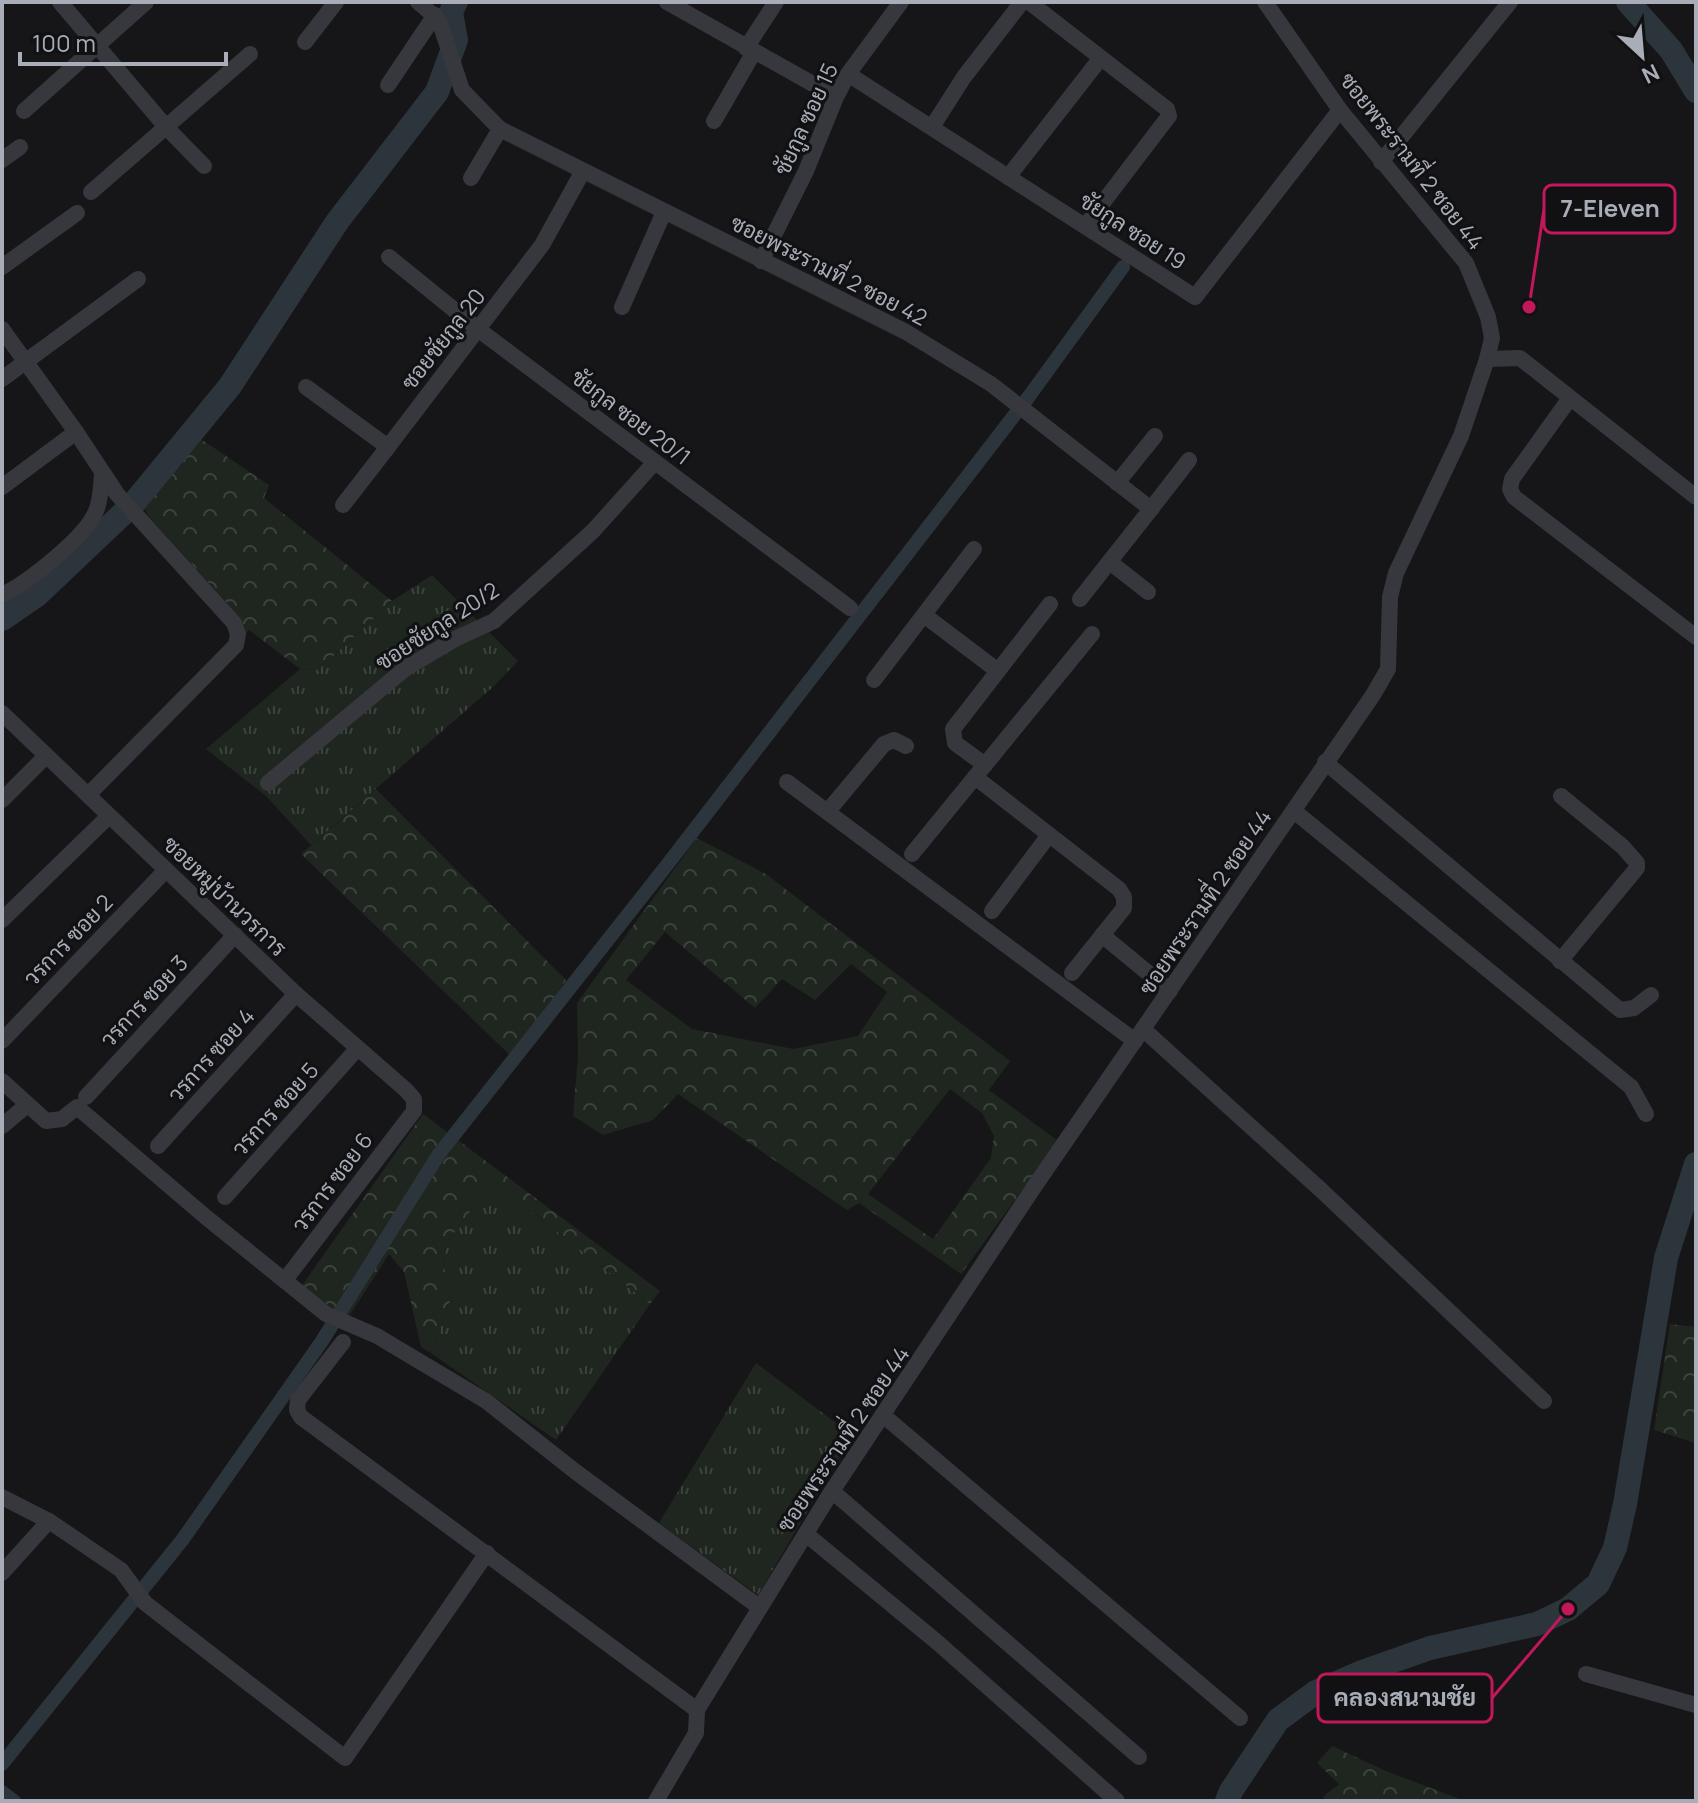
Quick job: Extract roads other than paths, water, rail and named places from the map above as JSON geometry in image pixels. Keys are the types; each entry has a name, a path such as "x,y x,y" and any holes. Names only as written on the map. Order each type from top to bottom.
{"street":[{"path":"60,2 166,127 204,166"},
{"path":"24,111 146,2"},
{"path":"305,42 336,2"},
{"name":"ซอยพระรามที่ 2 ซอย 42","path":"418,2 435,15 462,90 500,129 906,332 977,374 1151,509"},
{"path":"714,121 776,2"},
{"name":"ชัยกูล ซอย 15","path":"761,261 806,171 848,74 901,2"},
{"path":"932,127 964,77 1022,2"},
{"path":"1029,2 1167,109 1169,116 1167,123 1085,226"},
{"name":"ซอยพระรามที่ 2 ซอย 44","path":"656,1801 696,1733 697,1710 832,1491 1034,1187 1294,811 1388,669 1390,597 1396,573 1461,436 1492,338 1488,317 1466,263 1340,110 1265,2"},
{"path":"1381,162 1510,2"},
{"path":"669,3 836,97"},
{"path":"388,85 435,15"},
{"path":"91,192 250,54"},
{"path":"1008,177 1100,59"},
{"name":"ชัยกูล ซอย 19","path":"848,74 1195,297 1340,110"},
{"path":"471,178 500,129"},
{"path":"2,160 20,147"},
{"name":"ซอยชัยกูล 20","path":"343,505 542,245 583,171"},
{"path":"622,307 664,212"},
{"path":"2,267 77,213"},
{"name":"ชัยกูล ซอย 20/1","path":"389,257 479,330 850,608"},
{"path":"2,379 138,279"},
{"path":"2,329 117,494 199,581 234,623 238,634 236,645 88,795"},
{"path":"1487,359 1520,358 1696,497"},
{"path":"306,387 388,447"},
{"path":"1570,398 1512,479 1510,489 1514,497 1696,637"},
{"path":"2,487 76,432"},
{"path":"1117,483 1155,436"},
{"path":"1080,599 1189,460"},
{"name":"ซอยชัยกูล 20/2","path":"268,783 406,668 455,639 494,621 593,531 655,462"},
{"path":"2,595 52,561 89,523 96,512 102,473"},
{"path":"874,680 974,549"},
{"path":"1111,563 1148,592"},
{"path":"1050,604 953,729 955,743 980,771 1049,835 1119,889 1124,897 1124,908 1072,973"},
{"path":"924,615 998,671"},
{"path":"912,854 1092,634"},
{"name":"ซอยหมู่บ้านวรการ","path":"2,713 296,994 406,1090 414,1099 414,1111"},
{"path":"828,811 884,744 894,740 906,746"},
{"path":"2,800 46,756"},
{"path":"1325,762 1620,1010 1634,1008 1651,995"},
{"path":"787,782 1140,1036 1321,1190 1544,1401"},
{"path":"1560,961 1637,868 1637,863 1623,847 1561,796"},
{"path":"1294,811 1631,1087 1641,1100 1646,1114"},
{"path":"2,920 109,816"},
{"path":"992,911 1049,835"},
{"name":"วรการ ซอย 2","path":"2,1041 166,870"},
{"name":"วรการ ซอย 3","path":"27,1105 46,1121 62,1119 235,935"},
{"path":"1102,935 1170,991"},
{"name":"วรการ ซอย 4","path":"158,1146 296,994"},
{"name":"วรการ ซอย 5","path":"225,1197 357,1049"},
{"path":"2,1081 27,1105 2,1126"},
{"path":"81,1102 172,1189 326,1314 388,1342 486,1401 576,1472 759,1607"},
{"name":"วรการ ซอย 6","path":"285,1280 414,1111"},
{"path":"343,1342 298,1400 297,1410 301,1417 697,1710"},
{"path":"884,1416 1240,1718"},
{"path":"832,1491 1139,1757"},
{"path":"2,1497 49,1521 121,1570 145,1603 345,1758 487,1553"},
{"path":"2,1573 49,1521"},
{"path":"806,1534 937,1642 1117,1801"},
{"path":"1586,1674 1696,1705"}],"waterway":[{"path":"2,619 37,595 133,504 230,386 337,222 437,92 456,40 451,12 456,2"},
{"path":"1628,2 1671,50 1696,91"},
{"path":"2,1764 183,1539 322,1341 439,1154 1030,395 1123,267"},
{"path":"1227,1801 1278,1720 1316,1692 1430,1648 1537,1624 1568,1609 1598,1584 1615,1548 1666,1258 1696,1164"},
{"path":"2,1792 14,1801"}],"place":[{"name":"7-Eleven","path":"1529,307"},
{"name":"คลองสนามชัย","path":"1568,1609"}]}
